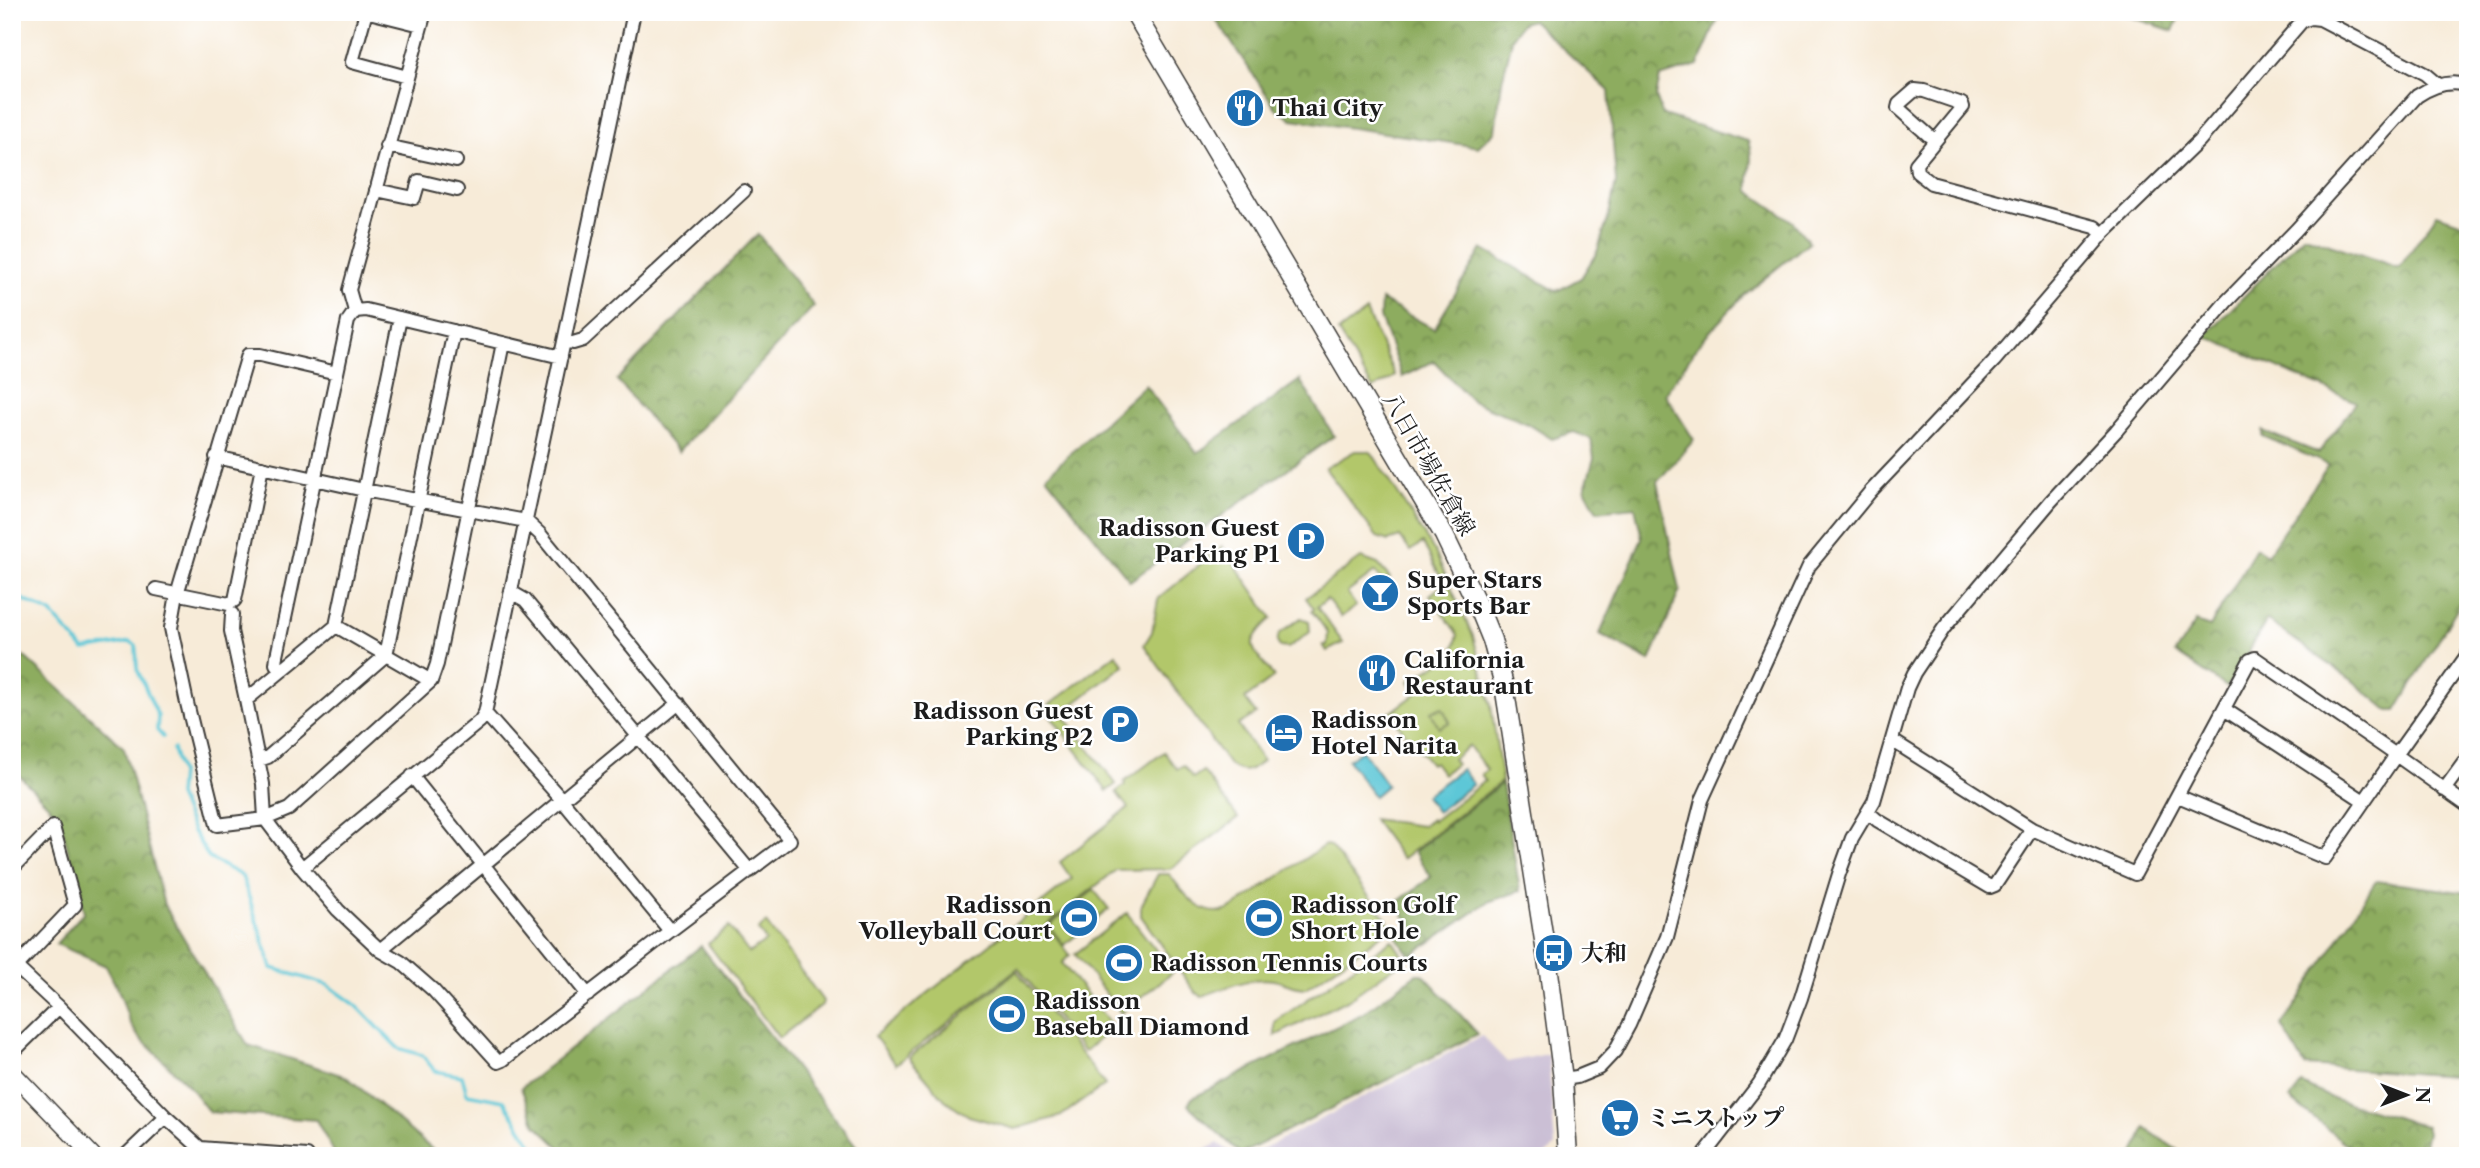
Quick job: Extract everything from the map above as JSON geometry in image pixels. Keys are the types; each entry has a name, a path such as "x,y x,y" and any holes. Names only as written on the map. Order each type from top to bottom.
{"main road":[{"name":"八日市場佐倉線","path":"1134,12 1444,535 1492,640 1513,733 1563,1079 1568,1156"}],"street":[{"path":"355,311 349,290 423,19 367,12 352,62 407,77"},
{"path":"302,868 480,721 485,713 634,12"},
{"path":"1563,1079 1599,1068 1615,1051 1629,1025 1668,937 1702,800 1809,566 1870,492 1994,360 2103,234 2199,141 2302,21 2320,19 2425,74 2438,85"},
{"path":"1703,1156 1759,1084 1785,1040 1852,838 1869,813 1893,741 1902,702 1914,673 1944,628 2051,501 2116,431 2226,302 2296,230 2417,96 2438,85 2468,86"},
{"path":"1935,141 1898,108 1915,90 1962,104 1963,107 1935,141 1916,164 1917,172 1930,183 2095,227 2103,234"},
{"path":"387,146 456,161"},
{"path":"376,190 414,198 419,181 457,190"},
{"path":"564,341 583,340 744,191"},
{"path":"281,671 276,664 277,656 348,321 355,311 366,310 561,357"},
{"path":"246,700 335,626 400,318"},
{"path":"258,761 268,757 386,654 454,331"},
{"path":"337,373 260,355 248,355 177,594 171,628 217,825 265,819 289,809 431,681 470,509 503,342"},
{"path":"216,457 364,490 526,521 540,534 790,840 498,1062 433,990 401,962 380,950 338,909 302,868 265,819 258,761 231,631 232,614"},
{"path":"156,589 229,604 235,600 262,467"},
{"path":"511,592 525,600 750,871"},
{"path":"335,626 431,681"},
{"path":"2178,796 2325,858 2468,654"},
{"path":"1893,741 2032,829 2135,874 2250,660 2255,658 2468,806"},
{"path":"380,950 679,703"},
{"path":"2224,709 2364,801"},
{"path":"485,713 562,800 670,931"},
{"path":"2444,790 2468,757"},
{"path":"412,776 588,995"},
{"path":"1869,813 1990,887 1995,885 2032,829"},
{"path":"12,869 53,827 75,905 72,911 14,965 59,1007 200,1152 307,1156"},
{"path":"12,1053 59,1007"},
{"path":"12,1072 93,1156"},
{"path":"125,1156 166,1117"}],"shaded area":[{"path":"1482,1036 1507,1062 1548,1054 1555,1147 1543,1156 1249,1156"},
{"path":"1218,1143 1236,1156 1191,1156"}],"green space":[{"path":"1211,12 1721,12 1698,65 1660,77 1656,97 1663,115 1748,141 1751,154 1749,191 1793,222 1809,242 1743,296 1702,340 1665,394 1694,440 1657,482 1680,590 1650,661 1600,634 1642,538 1635,507 1597,511 1585,489 1594,458 1591,439 1574,432 1552,439 1528,424 1472,401 1434,361 1402,377 1380,317 1381,300 1434,329 1482,249 1557,291 1581,278 1597,252 1616,182 1609,91 1532,20 1522,23 1513,36 1502,81 1495,131 1478,147 1292,119 1277,110"},
{"path":"2116,12 2181,12 2173,31"},
{"path":"2437,214 2468,225 2468,590 2396,711 2389,711 2353,681 2267,620 2227,687 2175,653 2196,622 2210,627 2256,548 2267,555 2329,465 2263,436 2263,431 2319,453 2356,402 2205,336 2304,235 2399,268"},
{"path":"758,234 814,306 678,452 617,380"},
{"path":"1366,311 1395,376 1373,389 1338,332"},
{"path":"1300,380 1334,436 1130,581 1046,476 1145,385 1197,453"},
{"path":"1355,451 1372,453 1435,552 1473,636 1491,705 1502,781 1402,859 1373,819 1422,826 1431,819 1433,821 1485,781 1481,774 1487,770 1469,746 1453,759 1456,764 1443,774 1434,762 1431,764 1389,714 1417,693 1409,681 1452,655 1458,635 1430,595 1444,584 1423,543 1410,551 1400,537 1388,541 1377,537 1325,468"},
{"path":"1222,546 1272,618 1256,635 1253,647 1274,677 1245,699 1256,714 1238,725 1263,761 1246,770 1238,770 1229,765 1144,645 1152,632 1158,599"},
{"path":"1361,558 1378,564 1390,578 1384,583 1375,572 1347,593 1356,606 1341,617 1327,599 1317,607 1343,643 1327,651 1323,645 1327,645 1328,633 1306,598"},
{"path":"1301,618 1309,621 1310,632 1288,648 1280,647 1277,642 1279,634"},
{"path":"12,653 26,658 124,748 164,905 248,1045 347,1077 440,1156 336,1156 316,1120 209,1112 187,1084 138,1036 106,966 56,944 84,912 59,816 12,768"},
{"path":"1116,654 1124,665 1062,713 1116,784 1107,791 1047,711 1049,705"},
{"path":"1442,707 1450,722 1439,728 1431,712"},
{"path":"1164,752 1177,769 1183,765 1193,778 1203,771 1238,818 1170,869 1116,870 1047,925 1070,955 1062,963 1113,1027 1084,1052 1018,968 896,1064 874,1036 1072,879 1060,862 1128,808 1116,792 1125,785 1124,782"},
{"path":"1502,783 1520,891 1488,902 1410,956 1396,936 1411,925 1396,903 1431,877 1414,852"},
{"name":"Radisson Golf Short Hole","path":"1325,845 1330,846 1388,921 1388,928 1306,988 1264,979 1237,984 1202,996 1196,993 1141,916 1141,906 1158,874 1169,874 1194,903 1210,911 1219,912 1229,910"},
{"path":"2376,881 2468,893 2468,1077 2305,1066 2282,1026"},
{"name":"Radisson Volleyball Court","path":"1094,890 1109,909 1064,945 1049,926"},
{"name":"Radisson Tennis Courts","path":"1127,913 1173,972 1121,1013 1075,954"},
{"path":"766,923 823,1001 822,1005 779,1038 708,944 729,927 749,953 766,941 758,930"},
{"path":"1392,940 1405,959 1349,999 1275,1036 1275,1022"},
{"path":"701,946 864,1156 569,1156 536,1125 521,1088"},
{"name":"Radisson Baseball Diamond","path":"1017,971 1105,1085 1061,1116 1015,1129 969,1116 945,1100 909,1058"},
{"path":"1416,974 1423,974 1478,1034 1241,1154 1188,1105 1192,1098 1362,1014"},
{"path":"2302,1084 2331,1098 2425,1126 2427,1133 2421,1156 2361,1156 2290,1099"},
{"path":"2145,1128 2186,1156 2133,1156"}],"water":[{"path":"1362,750 1387,785 1374,796 1348,760"},
{"path":"1462,769 1473,784 1437,812 1425,796"}],"waterway":[{"path":"12,594 51,613 84,650 130,642 136,645 137,669 158,716 157,730 163,737"},
{"path":"173,749 180,773 178,796 193,831 209,858 242,876 272,968 328,985 357,1006 398,1048 422,1055 435,1071 462,1076 467,1094 504,1101 539,1156"}],"place":[{"name":"Thai City","path":"1245,108"},
{"name":"Radisson Guest Parking P1","path":"1306,541"},
{"name":"Super Stars Sports Bar","path":"1380,593"},
{"name":"California Restaurant","path":"1377,673"},
{"name":"Radisson Guest Parking P2","path":"1120,724"},
{"name":"Radisson Hotel Narita","path":"1284,733"},
{"name":"Radisson Volleyball Court","path":"1079,918"},
{"name":"Radisson Golf Short Hole","path":"1264,918"},
{"name":"大和","path":"1554,953"},
{"name":"Radisson Tennis Courts","path":"1124,963"},
{"name":"Radisson Baseball Diamond","path":"1007,1014"},
{"name":"ミニストップ","path":"1620,1118"}]}
